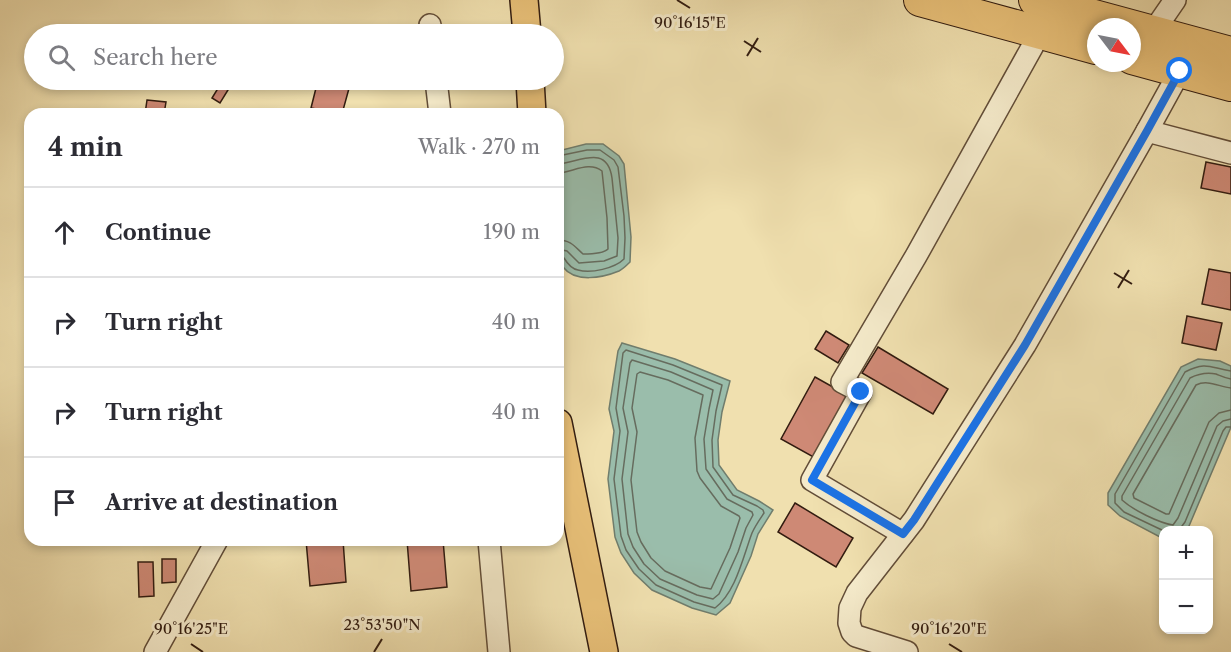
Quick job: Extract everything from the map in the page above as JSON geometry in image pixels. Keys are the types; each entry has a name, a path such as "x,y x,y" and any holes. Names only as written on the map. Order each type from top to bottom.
{"highway":[{"path":"920,0 1087,46"},
{"path":"1035,0 1231,53"},
{"path":"1141,60 1231,85"}],"main road":[{"path":"524,0 526,24"},
{"path":"531,90 532,108"},
{"path":"564,453 604,652"}],"street":[{"path":"1153,32 1175,0"},
{"path":"903,534 812,480 861,392 842,382 916,256 1040,33"},
{"path":"908,652 856,636 852,632 849,623 850,608 857,593 914,520 1025,345 1180,71"},
{"path":"437,90 439,108"},
{"path":"1147,131 1231,153"},
{"path":"155,652 214,546"},
{"path":"490,546 499,652"}],"water":[{"path":"586,144 603,144 619,156 624,164 631,237 630,262 620,270 589,278 574,275 564,267 564,150"},
{"path":"622,343 675,359 730,381 718,440 719,465 737,490 773,510 758,534 730,603 716,615 692,608 652,590 634,573 621,553 615,537 608,479 614,431 609,409 618,351"},
{"path":"1198,359 1220,361 1231,366 1231,427 1189,526 1159,526 1159,536 1120,516 1108,505 1108,493 1181,367"}],"building":[{"path":"217,90 228,90 220,103 212,98"},
{"path":"316,90 349,90 344,108 311,108"},
{"path":"147,100 166,102 165,108 146,108"},
{"path":"1206,162 1231,167 1231,194 1201,188"},
{"path":"1209,269 1231,273 1231,310 1202,304"},
{"path":"1187,316 1222,323 1216,350 1182,343"},
{"path":"826,331 849,345 838,363 815,349"},
{"path":"878,347 948,389 933,414 862,373"},
{"path":"815,377 849,396 817,459 781,439"},
{"path":"795,503 853,538 836,567 778,532"},
{"path":"307,546 343,546 346,582 310,586"},
{"path":"407,546 444,546 447,587 411,591"},
{"path":"162,559 176,559 176,582 162,583"},
{"path":"138,562 153,562 154,596 139,597"}],"route":[{"path":"861,392 812,480 903,534 1025,345 1180,71"}]}
